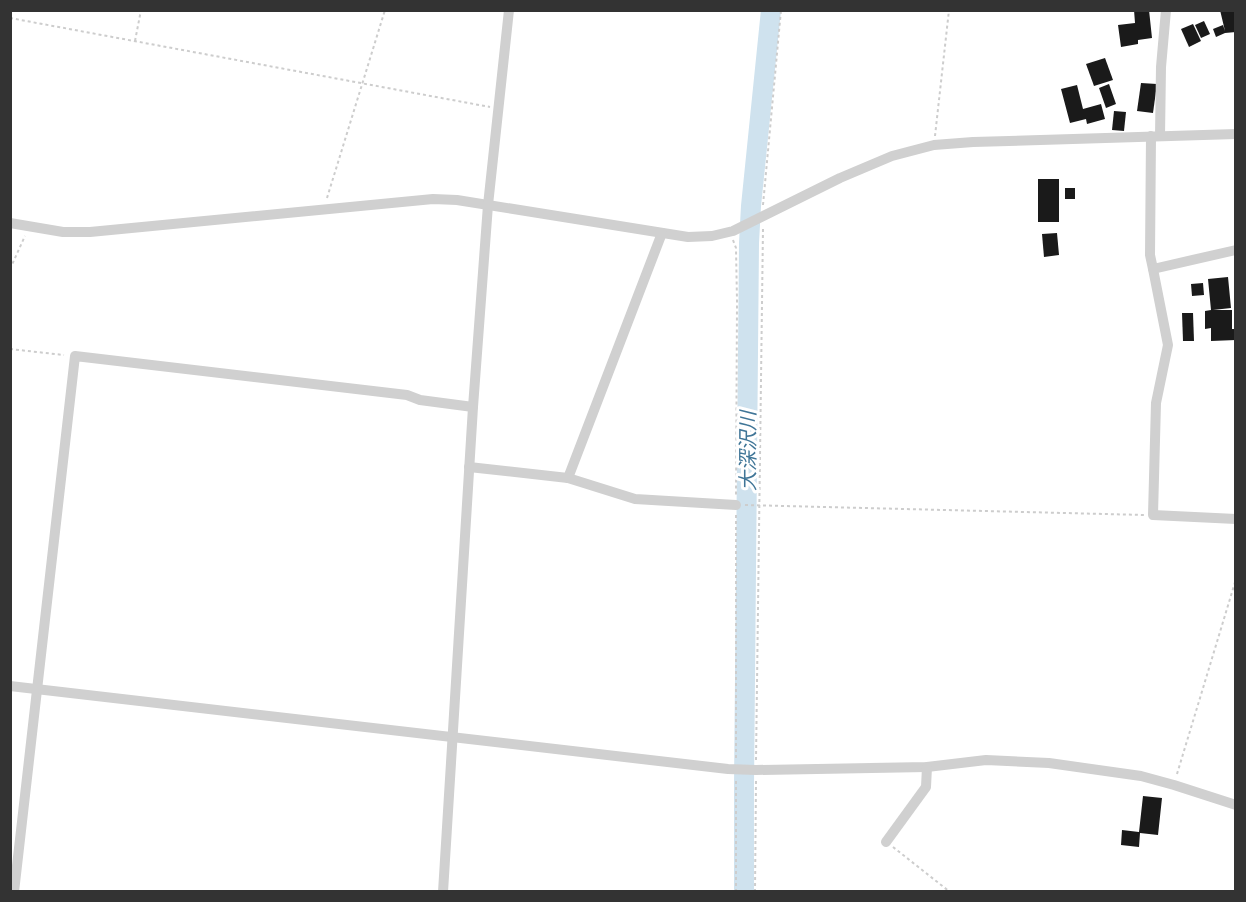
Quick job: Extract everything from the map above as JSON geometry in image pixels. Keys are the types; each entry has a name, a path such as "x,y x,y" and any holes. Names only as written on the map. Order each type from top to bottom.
{"street":[{"path":"443,891 469,467 488,205 509,10"},
{"path":"1166,10 1155,136 1149,255 1154,269 1168,345 1156,403 1153,516 1236,519"},
{"path":"10,223 63,232 90,232 433,199 457,200 688,237 712,236 732,231 840,178 892,156 934,146 974,142 1236,134"},
{"path":"568,478 662,232"},
{"path":"1154,269 1236,250"},
{"path":"14,891 75,356 406,395 420,400 473,407"},
{"path":"469,467 568,478 635,499 736,505"},
{"path":"10,686 736,770 927,767 986,760 1049,763 1140,776 1236,806"},
{"path":"886,842 926,787 927,767"}],"path":[{"path":"135,41 141,10"},
{"path":"324,209 385,10"},
{"path":"755,891 763,198 781,10"},
{"path":"934,146 949,10"},
{"path":"10,18 498,108"},
{"path":"10,269 29,227"},
{"path":"10,349 75,356"},
{"path":"736,505 1153,516"},
{"path":"1174,785 1236,579"},
{"path":"736,770 736,891"},
{"path":"886,842 950,891"}],"building":[{"path":"1134,10 1149,10 1152,38 1138,40 1138,44 1121,47 1118,25 1135,23"},
{"path":"1220,10 1236,10 1236,32 1216,37 1213,29 1223,25 1225,31"},
{"path":"1204,21 1210,34 1201,38 1195,25"},
{"path":"1193,24 1201,41 1189,47 1181,29"},
{"path":"1105,58 1113,80 1094,86 1086,64"},
{"path":"1141,83 1157,84 1153,113 1137,111"},
{"path":"1109,84 1116,104 1106,108 1099,88"},
{"path":"1077,85 1083,109 1101,104 1105,119 1087,124 1086,119 1070,123 1061,89"},
{"path":"1114,111 1126,112 1124,131 1112,130"},
{"path":"1038,179 1059,179 1059,222 1038,222"},
{"path":"1065,188 1075,188 1075,199 1065,199"},
{"path":"1057,233 1059,255 1044,257 1042,234"},
{"path":"1228,277 1231,308 1213,310 1232,310 1232,329 1235,329 1236,340 1211,341 1211,328 1205,329 1205,311 1211,310 1208,279"},
{"path":"1203,283 1204,295 1192,296 1191,284"},
{"path":"1182,313 1193,313 1194,341 1183,341"},
{"path":"1143,796 1162,798 1158,835 1140,833 1139,847 1121,845 1122,830 1139,832"}],"waterway":[{"name":"大深沢川","path":"744,892 749,243 771,10"}]}
